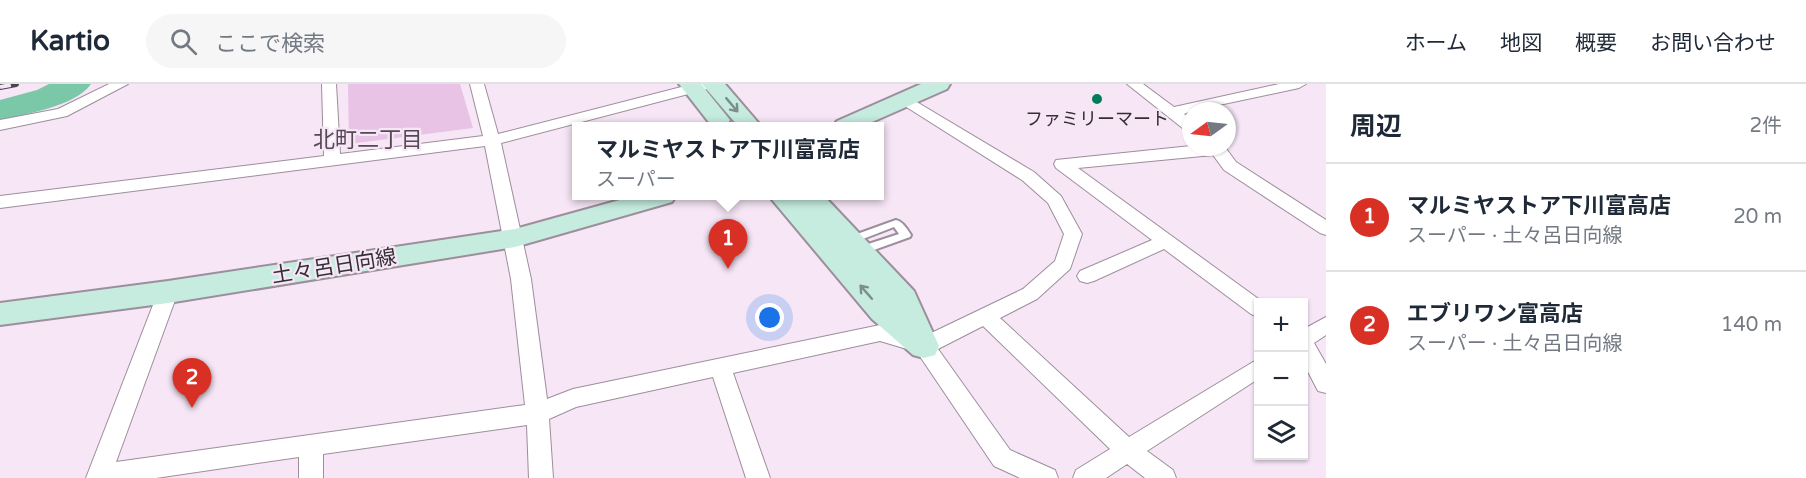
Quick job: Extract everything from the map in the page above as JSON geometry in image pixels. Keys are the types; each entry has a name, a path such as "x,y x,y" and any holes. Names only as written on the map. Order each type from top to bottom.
{"main road":[{"path":"852,122 904,93 939,84"},
{"path":"702,85 722,122"},
{"path":"702,85 745,122"},
{"name":"土々呂日向線","path":"0,314 168,292 515,238 646,200"},
{"path":"788,200 844,250"},
{"path":"813,200 882,311 924,346"}],"street":[{"path":"0,125 62,113 121,84"},
{"path":"329,84 332,160"},
{"path":"477,84 493,140 515,238 539,413 541,478"},
{"path":"1134,84 1182,120"},
{"path":"1173,112 1299,84"},
{"path":"0,202 493,140 702,85"},
{"path":"904,93 1028,176 1055,200 1073,234 1063,264 1030,294 924,346"},
{"path":"1182,152 1062,164 1254,306"},
{"path":"1223,156 1230,166 1326,229"},
{"path":"1087,276 1166,241"},
{"path":"168,292 99,476 539,413 573,398 880,333 924,346 1002,458 1046,478"},
{"path":"986,317 1128,451 1164,478"},
{"path":"1308,336 1326,325"},
{"path":"1308,352 1326,384"},
{"path":"720,367 758,478"},
{"path":"1085,478 1254,371"},
{"path":"311,447 311,478"}],"shaded area":[{"path":"348,84 460,84 473,128 349,144"}],"waterway":[{"path":"0,110 49,97 75,84"}],"railway":[{"path":"0,87 16,84"}],"place":[{"name":"ファミリーマート","path":"1097,99"},
{"name":"マルミヤストア下川富高店","path":"728,269"},
{"name":"エブリワン富高店","path":"192,408"}],"district":[{"name":"北町二丁目","path":"368,139"}]}
